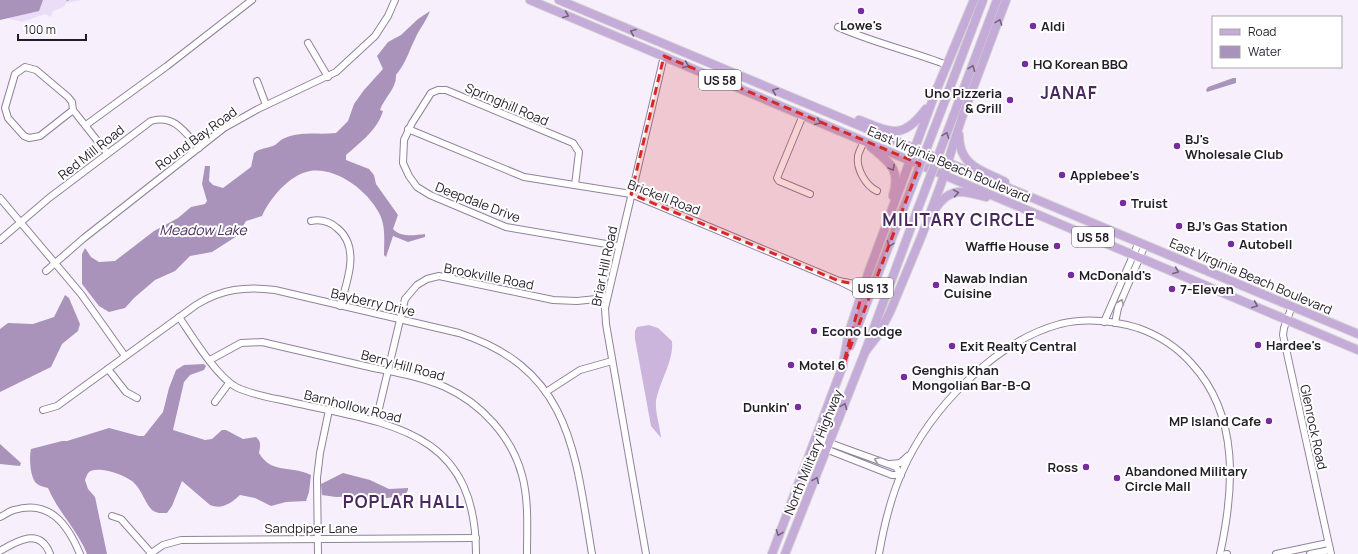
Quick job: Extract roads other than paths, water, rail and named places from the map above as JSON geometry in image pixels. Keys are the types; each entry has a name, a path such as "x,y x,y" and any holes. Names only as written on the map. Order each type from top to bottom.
{"main road":[{"name":"East Virginia Beach Boulevard","path":"530,0 864,142 1287,318 1358,350"},
{"name":"East Virginia Beach Boulevard","path":"559,0 914,150 1142,243 1358,334"},
{"path":"842,369 849,332 865,282 910,160 974,0"},
{"name":"North Military Highway","path":"772,554 983,0"},
{"name":"North Military Highway","path":"786,554 866,352 917,211 957,119 997,0"},
{"path":"866,352 878,335 890,312 928,217 948,163 957,119 1006,0"},
{"path":"826,112 898,131 912,126 933,101"},
{"path":"957,119 959,144 962,154 967,161 1050,206"},
{"path":"864,142 888,160 896,175 896,188 877,251"},
{"path":"928,217 944,197 955,192 973,193 1014,204"}],"street":[{"path":"86,125 167,66 252,0"},
{"name":"Round Bay Road","path":"46,271 55,262 235,121 266,105 328,77 344,66 375,36 382,26 395,0"},
{"path":"838,27 862,37 912,52 947,65"},
{"path":"308,43 328,77"},
{"name":"Briar Hill Road","path":"646,554 604,316 606,298 618,246 664,56"},
{"path":"73,110 40,136 29,138 24,136 5,113 5,108 15,74 25,67 36,70 68,97 72,102 73,110 107,153"},
{"path":"257,81 266,105"},
{"name":"Springhill Road","path":"408,129 431,93 438,90 446,90 573,143 579,152 575,185"},
{"path":"804,116 777,178 779,181 810,194"},
{"name":"Red Mill Road","path":"0,240 145,124 163,119 179,125 199,148"},
{"name":"Brickell Road","path":"408,129 510,173 538,181 631,194 839,281 853,288 860,296"},
{"name":"Deepdale Drive","path":"408,129 403,148 406,170 413,183 430,195 506,227 618,246"},
{"path":"864,142 858,156 859,166 866,183 877,191"},
{"path":"0,198 81,294 125,356"},
{"path":"311,221 322,220 334,225 342,232 347,242 350,264 340,306"},
{"path":"1115,323 1118,308 1142,243"},
{"path":"1104,322 1137,255"},
{"name":"Brookville Road","path":"376,421 405,300 412,289 427,279 440,276 553,300 577,301 606,298"},
{"name":"Brickell Road","path":"839,281 855,284 865,282"},
{"name":"Bayberry Drive","path":"43,410 57,406 179,317 211,296 242,288 275,290 459,333 485,343 522,366 546,392 560,415 571,441 592,554"},
{"name":"Glenrock Road","path":"1292,306 1287,318 1283,335 1330,552"},
{"name":"Barnhollow Road","path":"179,317 210,360 229,383 248,391 376,421 411,433 432,447 446,460 459,478 468,498 474,520 476,554"},
{"path":"879,554 886,518 901,475 922,434 954,394 984,365 1030,335 1055,326 1073,322 1104,322 1115,323 1148,332 1179,351 1207,382 1216,399 1225,425 1230,470 1229,501 1220,554"},
{"name":"Berry Hill Road","path":"210,360 233,346 253,341 432,382 457,393 479,408 496,426 510,447 522,474 527,501 528,554"},
{"path":"546,392 580,370 612,361"},
{"path":"108,369 126,392 137,398"},
{"path":"215,402 229,383"},
{"path":"318,554 317,478 320,453 329,410"},
{"path":"814,441 889,464 898,469 901,475"},
{"path":"829,446 884,472 892,475 901,475"},
{"path":"889,464 900,463 914,448"},
{"path":"884,472 892,480 894,492"},
{"path":"0,517 19,509 39,509 51,513 64,524 80,554"},
{"path":"112,516 121,519 150,553"},
{"path":"0,551 20,540 31,538 44,544 50,554"},
{"name":"Sandpiper Lane","path":"150,553 163,544 181,540 476,538"},
{"path":"1276,554 1328,543"},
{"path":"1310,554 1330,552"}],"water":[{"path":"0,0 43,0 39,11 0,20"},
{"name":"Meadow Lake","path":"430,11 405,62 396,75 396,80 392,89 380,110 383,111 381,118 373,130 346,155 346,160 369,169 374,175 376,184 398,215 393,229 404,235 425,234 425,237 408,242 393,236 386,257 384,255 383,223 374,204 367,196 340,176 320,171 310,171 295,177 281,188 265,209 262,216 246,221 237,236 212,252 190,256 175,271 155,280 125,308 109,312 99,306 82,284 82,254 85,248 91,257 99,262 115,261 154,231 178,218 191,207 205,204 207,201 202,184 205,166 210,166 209,181 213,185 223,188 251,167 254,153 275,145 282,139 304,134 336,133 348,121 354,104 364,90 383,69 377,56 388,42 401,35 418,19"},
{"path":"1236,78 1236,83 1207,92 1206,90 1208,87"},
{"path":"65,295 69,298 80,324 78,331 62,344 51,367 0,392 0,329 8,323 33,324 54,317"},
{"path":"204,364 206,366 204,370 190,375 184,382 173,430 205,440 212,439 222,430 226,430 243,439 256,437 260,443 259,453 269,464 275,467 296,470 311,475 309,492 306,501 286,502 271,506 255,498 240,495 226,505 218,507 210,505 182,481 172,506 167,513 160,513 152,510 132,481 113,472 93,470 88,473 85,480 88,489 95,497 107,554 87,554 48,488 39,485 34,480 30,467 31,449 67,441 109,428 144,436 163,412 169,388 176,370 184,365"},
{"path":"0,444 21,463 20,466 0,464"},
{"path":"343,473 370,480 389,489 408,488 408,490 405,495 381,499 359,496 336,497 322,495 321,484"}],"place":[{"name":"Lowe's","path":"861,11"},
{"name":"Aldi","path":"1033,26"},
{"name":"HQ Korean BBQ","path":"1025,64"},
{"name":"Uno Pizzeria & Grill","path":"1010,100"},
{"name":"BJ's Wholesale Club","path":"1177,146"},
{"name":"Applebee's","path":"1062,175"},
{"name":"Truist","path":"1123,203"},
{"name":"BJ's Gas Station","path":"1179,226"},
{"name":"Autobell","path":"1231,244"},
{"name":"Waffle House","path":"1057,246"},
{"name":"McDonald's","path":"1071,275"},
{"name":"Nawab Indian Cuisine","path":"936,285"},
{"name":"7-Eleven","path":"1172,289"},
{"name":"Econo Lodge","path":"814,331"},
{"name":"Hardee's","path":"1258,345"},
{"name":"Exit Realty Central","path":"952,346"},
{"name":"Motel 6","path":"791,365"},
{"name":"Genghis Khan Mongolian Bar-B-Q","path":"904,377"},
{"name":"Dunkin'","path":"798,407"},
{"name":"MP Island Cafe","path":"1269,421"},
{"name":"Ross","path":"1086,467"},
{"name":"Abandoned Military Circle Mall","path":"1117,478"}],"district":[{"name":"JANAF","path":"1069,92"},
{"name":"MILITARY CIRCLE","path":"959,219"},
{"name":"POPLAR HALL","path":"404,501"}]}
